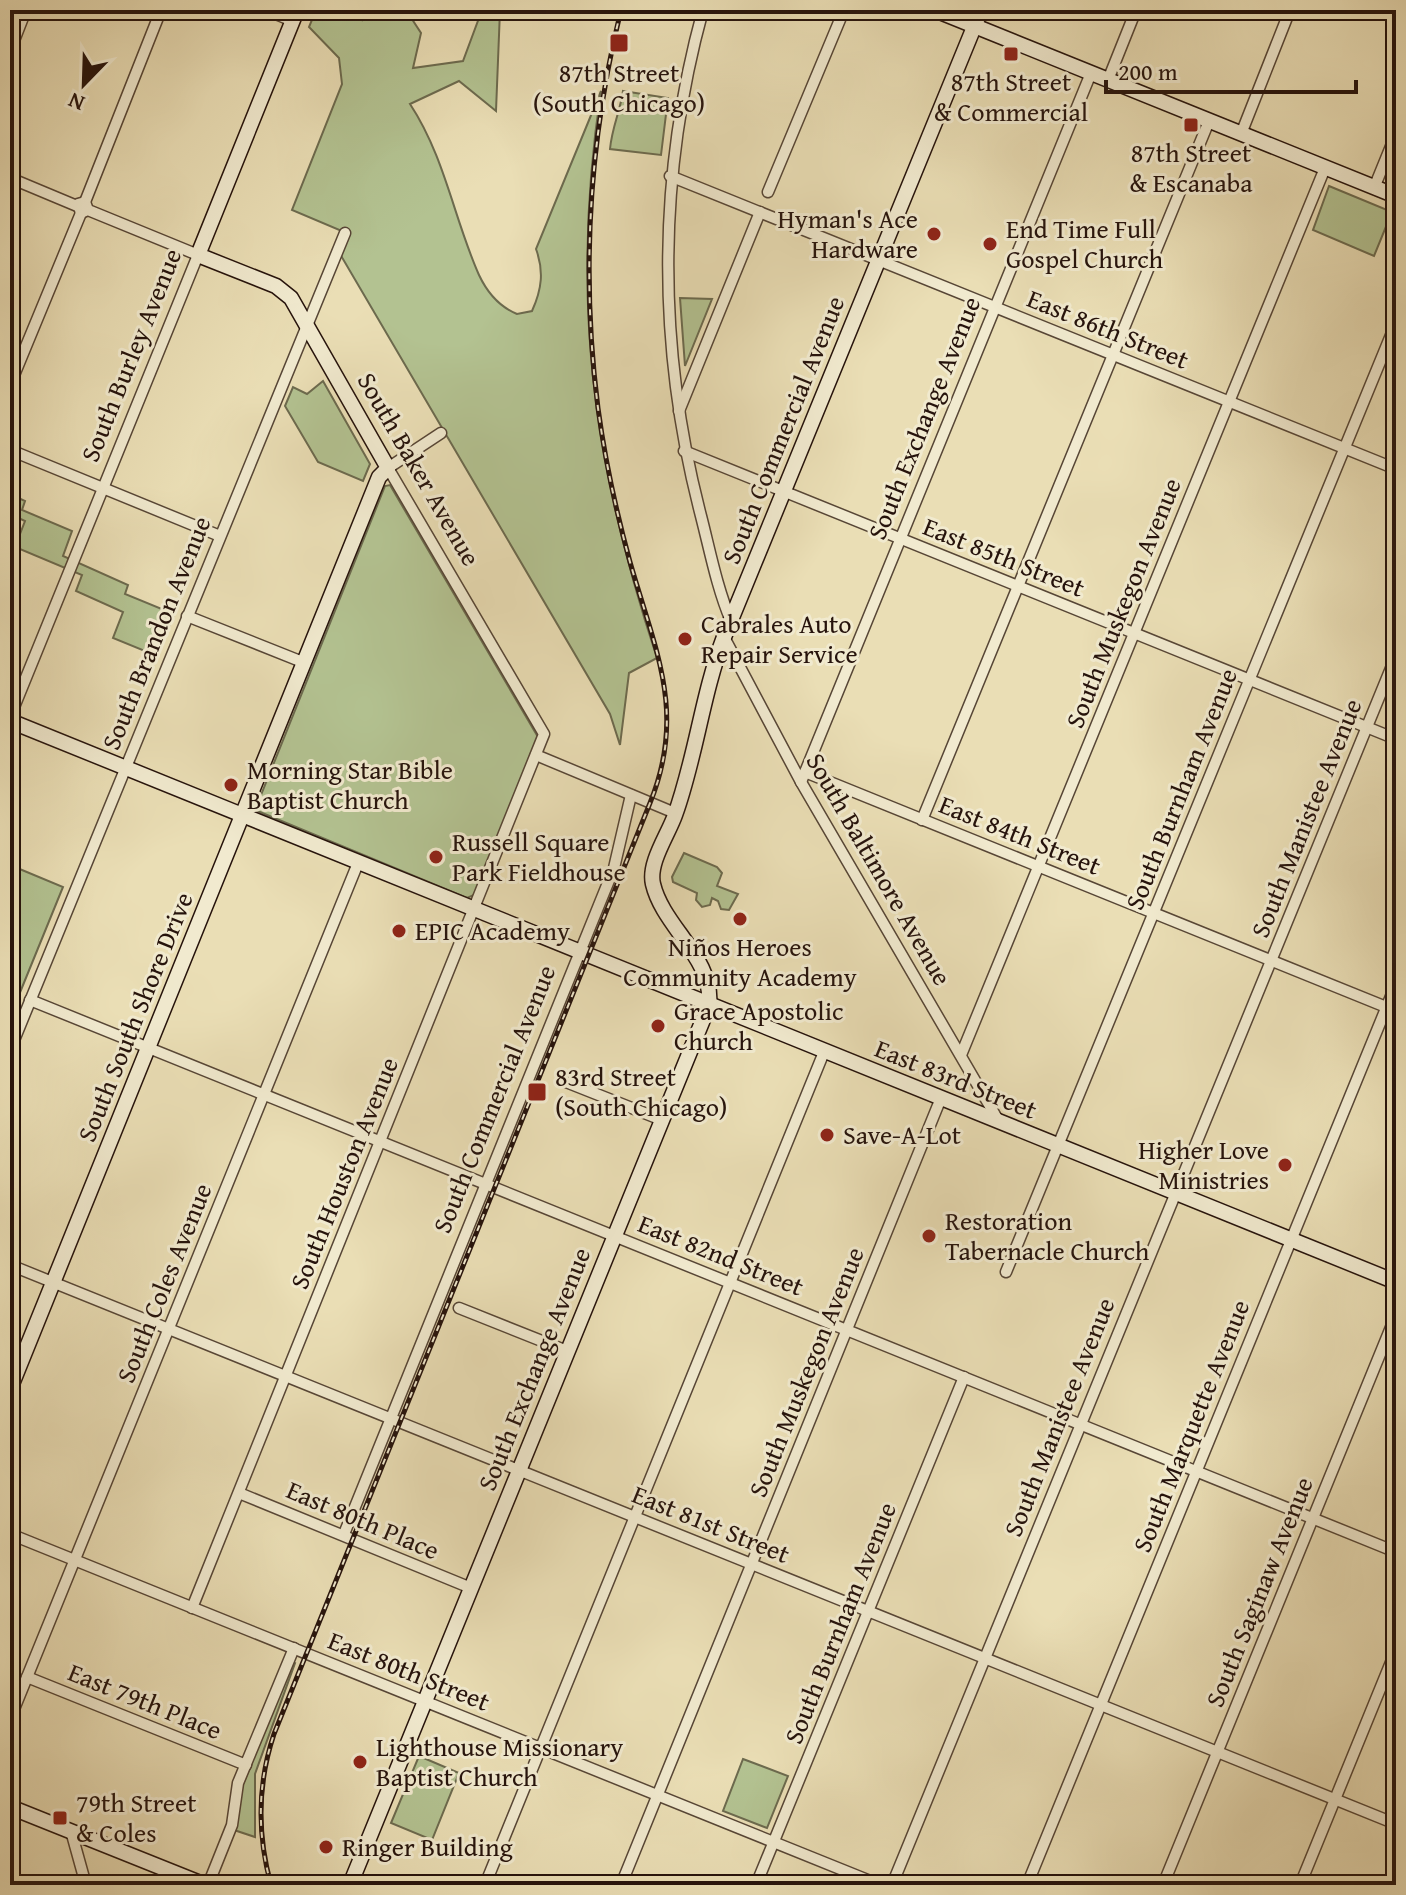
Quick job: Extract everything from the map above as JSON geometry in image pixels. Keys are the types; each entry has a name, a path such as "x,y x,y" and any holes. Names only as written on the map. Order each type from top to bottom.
{"street":[{"path":"10,51 26,10"},
{"path":"10,385 161,10"},
{"path":"266,10 295,15"},
{"path":"703,10 670,174 667,289 684,451 731,621"},
{"path":"768,192 844,10"},
{"path":"935,10 1396,196"},
{"name":"South Commercial Avenue","path":"709,1005 710,992 705,976 657,894 652,876 675,813 705,690 724,637 981,10"},
{"path":"1108,80 1136,10"},
{"path":"1241,134 1290,10"},
{"name":"South Burley Avenue","path":"10,719 295,15"},
{"name":"South Exchange Avenue","path":"803,777 1091,73"},
{"path":"922,820 1209,121"},
{"path":"1374,188 1396,134"},
{"name":"South Muskegon Avenue","path":"961,1055 1325,168"},
{"name":"East 86th Street","path":"670,174 1396,469"},
{"path":"10,178 198,255"},
{"path":"678,413 760,212"},
{"name":"South Brandon Avenue","path":"10,1050 345,233"},
{"name":"South Baker Avenue","path":"198,255 276,286 291,298 544,734 536,755"},
{"name":"South Burnham Avenue","path":"1006,1272 1396,323"},
{"path":"388,468 441,433"},
{"path":"10,450 220,536"},
{"name":"East 85th Street","path":"684,451 1396,739"},
{"name":"South South Shore Drive","path":"10,1389 379,477 388,468"},
{"path":"187,616 305,663"},
{"name":"South Baltimore Avenue","path":"724,637 999,1122"},
{"name":"South Manistee Avenue","path":"892,1885 1396,656"},
{"name":"East 83rd Street","path":"10,719 473,910 1396,1282"},
{"path":"536,755 675,813"},
{"name":"South Houston Avenue","path":"192,1608 536,755"},
{"name":"East 84th Street","path":"803,777 922,820 1391,1009"},
{"name":"South Commercial Avenue","path":"344,1534 618,856 631,795"},
{"name":"South Coles Avenue","path":"10,1719 358,863"},
{"name":"South Marquette Avenue","path":"1027,1885 1291,1240 1391,1009 1396,984"},
{"name":"East 82nd Street","path":"30,1000 1396,1552"},
{"name":"South Exchange Avenue","path":"350,1885 709,1005"},
{"path":"485,1885 824,1052"},
{"path":"566,1082 662,1120"},
{"name":"South Muskegon Avenue","path":"621,1885 941,1098"},
{"name":"East 81st Street","path":"10,1265 1396,1824"},
{"path":"459,1308 567,1351"},
{"name":"South Saginaw Avenue","path":"1163,1885 1396,1315"},
{"name":"South Burnham Avenue","path":"756,1885 964,1377"},
{"name":"East 80th Place","path":"239,1493 471,1588"},
{"name":"East 80th Street","path":"10,1534 880,1885"},
{"path":"10,1807 206,1885 232,1825 238,1783 294,1648"},
{"path":"1300,1885 1396,1650"},
{"name":"East 79th Place","path":"27,1677 246,1765"},
{"path":"71,1831 86,1885"}],"green space":[{"path":"316,10 344,10 362,20 366,10 406,10 421,33 413,68 463,61 482,10 500,10 496,111 459,81 410,104 441,167 479,275 495,298 517,314 532,311 540,288 541,272 536,249 601,91 588,238 588,309 593,378 616,515 657,658 629,673 620,745 610,714 340,254 349,234 292,210 342,84 339,58 309,27"},
{"path":"623,91 668,98 661,155 610,149"},
{"path":"1329,186 1392,212 1374,256 1313,230"},
{"path":"680,298 712,299 685,366"},
{"path":"323,381 370,464 363,481 318,462 285,406 293,387 307,394"},
{"path":"390,485 538,737 474,895 467,898 255,810 385,486"},
{"path":"10,494 25,501 22,510 72,531 63,556 128,585 125,594 174,614 157,656 113,638 123,612 76,591 82,575 15,547 25,521 10,514"},
{"path":"684,853 717,867 722,873 717,886 738,894 729,910 721,909 718,901 712,898 710,905 702,907 696,900 697,893 673,882 672,877"},
{"path":"10,865 63,887 10,1017"},
{"path":"292,1662 295,1663 255,1774 255,1837 234,1830 242,1787"},
{"path":"419,1756 459,1773 432,1840 391,1823"},
{"path":"743,1759 788,1776 767,1828 723,1811"}],"railway":[{"path":"271,1885 263,1847 261,1810 264,1772 274,1734 661,770 667,710 663,681 625,543 608,466 598,408 590,308 589,258 595,158 621,10"}],"place":[{"name":"87th Street (South Chicago)","path":"619,43"},
{"name":"87th Street & Commercial","path":"1011,54"},
{"name":"87th Street & Escanaba","path":"1191,125"},
{"name":"Hyman's Ace Hardware","path":"934,234"},
{"name":"End Time Full Gospel Church","path":"990,244"},
{"name":"Cabrales Auto Repair Service","path":"685,639"},
{"name":"Morning Star Bible Baptist Church","path":"231,785"},
{"name":"Russell Square Park Fieldhouse","path":"436,857"},
{"name":"Niños Heroes Community Academy","path":"740,919"},
{"name":"EPIC Academy","path":"399,931"},
{"name":"Grace Apostolic Church","path":"658,1026"},
{"name":"83rd Street (South Chicago)","path":"537,1092"},
{"name":"Save-A-Lot","path":"827,1135"},
{"name":"Higher Love Ministries","path":"1285,1165"},
{"name":"Restoration Tabernacle Church","path":"929,1236"},
{"name":"Lighthouse Missionary Baptist Church","path":"360,1762"},
{"name":"79th Street & Coles","path":"60,1818"},
{"name":"Ringer Building","path":"326,1847"}]}
